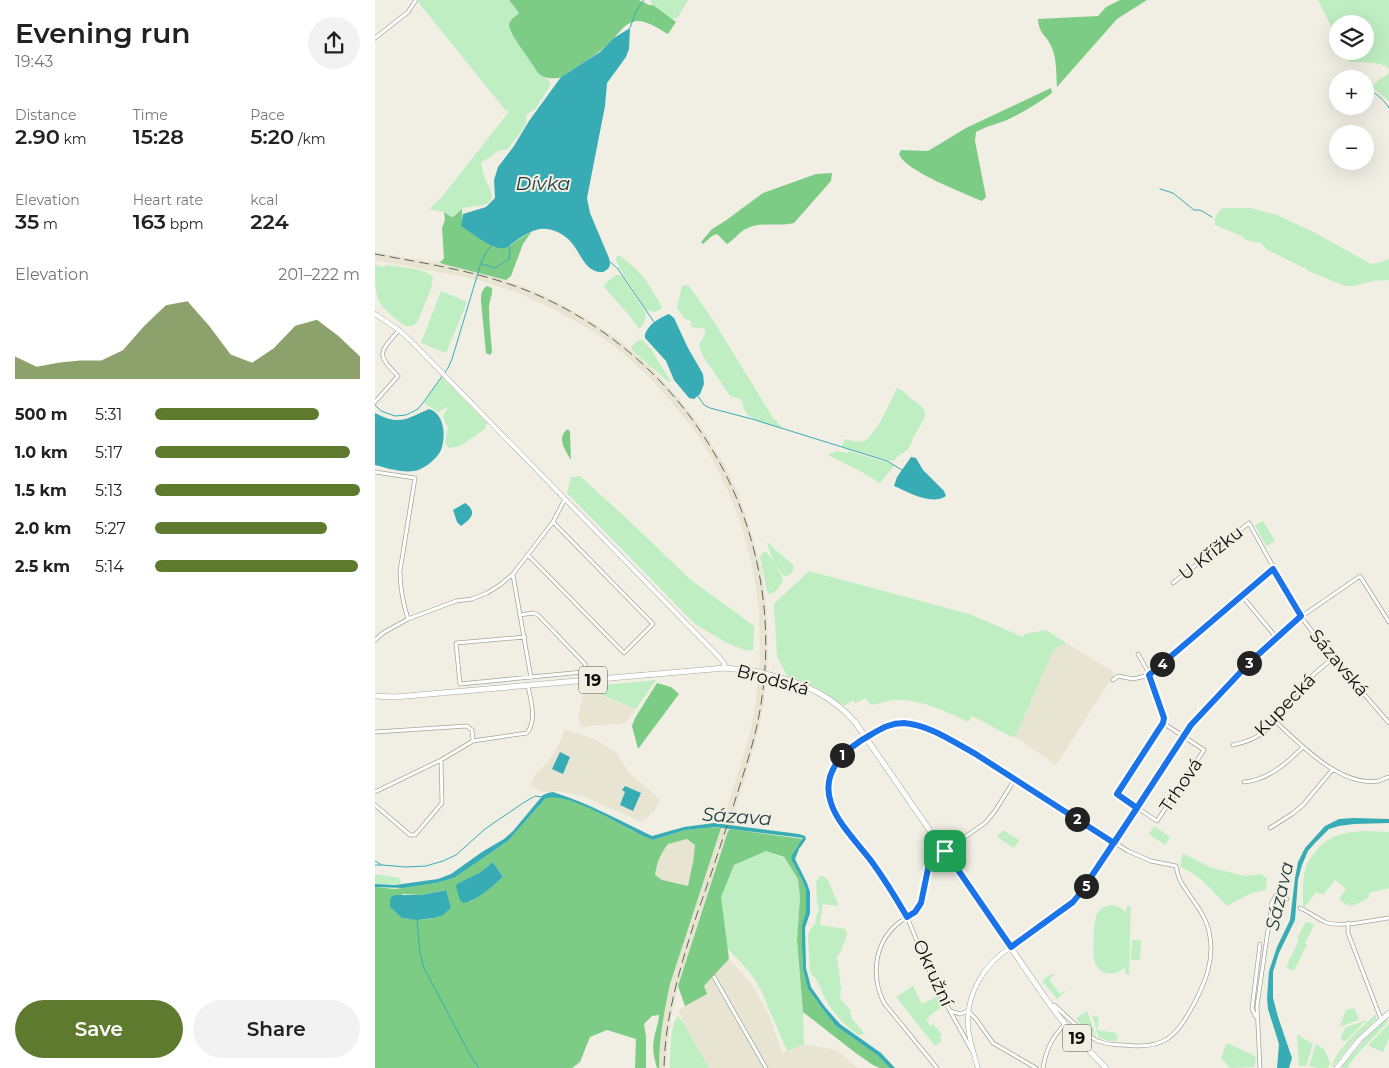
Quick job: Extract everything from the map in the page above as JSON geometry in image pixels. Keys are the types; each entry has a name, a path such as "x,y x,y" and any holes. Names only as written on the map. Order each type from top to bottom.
{"main road":[{"name":"Brodská","path":"725,668 754,671 802,685 826,697 845,711 867,737 1051,1006"},
{"name":"19","path":"375,696 395,697 725,668"},
{"name":"19","path":"1051,1006 1105,1068"},
{"path":"1337,1068 1353,1046 1389,1013"}],"street":[{"path":"375,38 408,12 416,0"},
{"path":"375,314 399,330 471,398 565,499 719,656 725,668"},
{"path":"375,402 399,376 383,360 383,353 399,330"},
{"path":"375,472 415,478 400,571 402,600 408,619"},
{"path":"375,640 383,633 408,619 456,601 472,599 501,585 513,574 553,522 565,499"},
{"path":"528,555 623,653 653,624 553,522"},
{"name":"Sázavská","path":"1249,523 1273,569 1301,616 1333,658 1389,723"},
{"name":"U Křížku","path":"1173,583 1249,523"},
{"path":"1113,680 1118,676 1133,678 1149,675 1273,569"},
{"path":"513,574 531,678"},
{"path":"978,1068 968,1027 968,1011 971,997 979,980 992,962 1073,902 1200,714 1276,637 1301,616 1360,576 1389,622"},
{"path":"1242,596 1276,637"},
{"path":"520,615 533,613 538,615 585,664 586,669 583,672 460,684 456,643 525,637"},
{"path":"1385,616 1389,613"},
{"path":"1137,808 1117,794 1163,723 1164,718 1149,675 1139,654"},
{"name":"Kupecká","path":"1233,745 1256,738 1264,732 1275,721 1297,691 1333,658"},
{"path":"375,792 441,760 473,741 527,733 533,721 528,686"},
{"path":"1275,721 1303,747 1333,769 1350,778 1378,781 1389,777"},
{"name":"Okružní","path":"972,1049 934,982 907,917 889,886 835,812 829,799 829,782 835,764 844,753 867,737 893,724 903,723 925,728 962,746 1139,857 1176,866 1181,882 1199,908 1208,927 1211,952 1207,977 1201,990 1183,1023 1170,1038 1161,1044 1137,1047 1104,1043 1097,1041 1087,1034 1054,1004 1051,1006"},
{"path":"1163,723 1184,736"},
{"path":"375,732 467,726 472,730 473,741"},
{"name":"Trhová","path":"1137,808 1157,821 1199,758 1204,750 1184,736"},
{"path":"1244,782 1276,770 1289,761 1303,747"},
{"path":"375,804 410,835 415,835 442,803 441,760"},
{"path":"1270,828 1303,805 1333,769"},
{"path":"937,1068 884,1003 877,984 876,967 878,955 883,942 891,930 897,923 915,912 921,903 929,864 985,822 995,811 1015,779"},
{"path":"1249,781 1251,787"},
{"path":"1259,1068 1257,1006 1272,902 1276,895 1287,899"},
{"path":"1300,908 1326,922 1348,924 1389,918"},
{"path":"1348,924 1348,933 1381,1019"},
{"path":"1258,1020 1252,1009 1260,944"},
{"path":"713,977 766,1068"},
{"path":"950,1011 960,1014 968,1011"},
{"path":"968,1011 993,1043 1036,1068"},
{"path":"1043,1068 1049,1044 1065,1024"}],"shaded area":[{"path":"375,252 443,264 506,280 558,302 600,327 629,348 651,368 694,417 724,464 738,493 748,521 761,568 767,609 768,659 764,701 748,769 678,986 668,1038 666,1068 659,1068 659,1056 664,1010 670,984 740,767 751,730 756,700 760,658 759,610 753,569 741,524 717,468 699,437 687,421 646,374 624,354 596,333 554,309 516,292 475,279 375,260"},
{"path":"1066,643 1115,673 1056,765 1015,737 1054,649"},
{"path":"603,685 602,696 636,709 625,723 581,727 578,716 586,686"},
{"path":"564,729 594,739 616,752 630,774 660,799 654,812 642,822 582,796 558,791 542,792 530,785 537,772 554,753 561,741"},
{"path":"687,839 695,844 688,886 662,880 655,875 662,852 668,844"},
{"path":"729,959 751,983 770,1017 782,1053 804,1044 836,1050 858,1068 709,1068 678,1011"}],"green space":[{"path":"419,0 509,0 519,13 521,46 538,73 550,83 535,109 526,115 524,128 509,148 498,151 481,164 492,197 491,200 483,205 464,208 451,217 444,212 429,209 441,198 508,113 510,108 507,112 418,2"},
{"path":"509,0 639,0 653,5 676,22 668,34 644,22 636,21 629,23 608,44 573,70 559,78 550,78 538,73 513,35 509,23 519,13"},
{"path":"650,0 688,0 678,17 674,19 667,16"},
{"path":"1120,0 1147,0 1117,19 1057,87 1054,53 1040,28 1038,19 1098,16 1106,7"},
{"path":"1318,0 1389,0 1389,69 1376,63 1349,62 1348,60 1374,60 1374,15 1329,15 1329,23"},
{"path":"1389,71 1389,101 1374,89 1374,84 1387,75"},
{"path":"1051,88 1052,93 1026,110 976,132 975,141 986,197 982,201 923,174 904,161 899,154 901,150 928,151 966,128"},
{"path":"832,173 831,181 794,223 757,225 743,230 727,244 717,234 703,244 701,242 712,229 763,193 816,174"},
{"path":"1224,208 1251,208 1277,215 1315,233 1371,264 1389,259 1389,280 1345,286 1306,270 1306,267 1304,268 1266,249 1261,243 1246,240 1242,236 1215,225 1219,211"},
{"path":"462,209 462,219 506,248 532,231 523,244 511,276 506,280 439,262 444,258 442,228 445,220 444,212 451,217"},
{"path":"617,256 620,256 636,269 646,280 662,307 661,309 655,312 646,310 619,267 616,260"},
{"path":"375,265 383,267 388,265 423,271 433,277 431,289 418,321 414,325 405,326 388,312 379,301"},
{"path":"616,275 623,277 645,312 645,321 639,329 603,286"},
{"path":"487,286 492,288 489,308 492,352 490,355 486,353 481,301 482,291"},
{"path":"682,286 689,286 713,320 773,418 782,426 780,428 760,422 747,414 741,399 730,396 703,356 699,345 705,330 691,326 691,321 684,318 677,308"},
{"path":"441,291 467,302 446,353 421,343"},
{"path":"639,340 642,340 651,349 671,382 666,380 631,349"},
{"path":"441,378 487,423 485,429 460,446 449,448 445,443 448,427 443,415 448,408 438,412 424,403"},
{"path":"897,388 902,390 925,412 925,416 908,449 895,460 890,461 844,448 842,446 845,439 859,442 864,441 873,433"},
{"path":"568,429 570,432 571,460 562,440 564,432"},
{"path":"836,451 848,453 849,451 895,465 880,483 828,455"},
{"path":"580,476 691,580 754,626 753,650 742,649 725,642 695,624 567,493 571,477"},
{"path":"1263,521 1275,541 1266,546 1255,525"},
{"path":"767,542 794,566 792,572 786,576 783,575 774,562 783,580 776,591 769,594 760,556 766,552 774,561"},
{"path":"809,571 969,614 1023,637 1025,634 1046,630 1066,643 1054,649 1015,737 972,716 968,722 942,710 912,701 894,700 871,705 865,698 856,703 853,700 844,706 816,687 787,676 777,656 774,604"},
{"path":"656,680 636,709 602,695 603,685"},
{"path":"657,683 671,687 679,694 638,749 632,726"},
{"path":"548,797 572,801 653,840 685,830 710,827 721,828 670,984 662,1026 659,1068 657,1068 653,1046 659,1015 652,1016 644,1024 646,1068 635,1068 636,1039 607,1030 590,1037 580,1062 572,1068 375,1068 375,887 395,889 436,883 454,878 508,841","holes":["687,839 695,845 688,886 662,880 655,875 659,859 668,844","493,862 503,877 470,902 479,873","445,890 451,908 434,918 402,918 402,894 421,895"]},
{"path":"1154,826 1170,837 1165,845 1149,834"},
{"path":"730,829 803,839 791,859 806,891 806,911 802,925 802,946 803,970 808,989 836,1026 877,1055 890,1068 880,1068 873,1065 803,1012 797,940 800,897 798,879 784,857 766,851 734,865 721,897 729,959 704,986 707,994 685,1006 678,986"},
{"path":"1003,830 1019,840 1014,848 997,837"},
{"path":"1365,831 1389,832 1389,888 1369,893 1369,897 1355,905 1349,906 1348,903 1347,906 1339,899 1346,889 1335,880 1323,895 1316,892 1304,908 1304,875 1307,864 1312,856 1326,841 1338,835"},
{"path":"766,851 784,858 798,879 800,897 797,940 804,1044 787,1051 760,988 757,986 758,984 727,948 721,900 734,865"},
{"path":"1184,854 1212,868 1245,876 1261,874 1267,879 1266,890 1251,893 1227,906 1194,874 1180,867 1182,855"},
{"path":"375,874 399,878 401,882 399,884 375,884"},
{"path":"820,876 828,880 838,906 823,904 820,925 845,929 847,934 837,957 841,988 840,999 850,1010 852,1019 865,1034 858,1035 840,1019 826,1000 817,980 810,973 808,936 815,924 819,910 816,882"},
{"path":"1112,905 1126,912 1127,906 1131,906 1129,975 1125,974 1125,967 1109,974 1101,971 1095,963 1093,938 1096,916 1101,909"},
{"path":"1306,921 1314,925 1305,943 1297,939"},
{"path":"1132,940 1141,940 1140,960 1131,960"},
{"path":"1299,940 1307,944 1294,971 1286,967"},
{"path":"1051,974 1054,975 1049,979 1060,994 1065,991 1057,999 1043,982"},
{"path":"913,986 922,1004 938,996 943,1006 926,1020 930,1026 933,1024 942,1035 940,1037 942,1041 935,1046 896,997"},
{"path":"1354,1008 1359,1020 1340,1026 1346,1010"},
{"path":"1087,1011 1096,1036 1087,1031 1077,1020"},
{"path":"1376,1014 1376,1019 1351,1044 1332,1068 1343,1047"},
{"path":"678,1016 709,1068 670,1068 673,1026"},
{"path":"1092,1016 1099,1017 1097,1030 1116,1033 1118,1036 1116,1041 1099,1038"},
{"path":"1387,1018 1388,1022 1358,1053 1347,1068 1341,1068 1363,1041"},
{"path":"1366,1020 1346,1041 1342,1040 1341,1037 1345,1028"},
{"path":"1389,1024 1389,1038 1383,1052 1369,1046 1370,1043"},
{"path":"1298,1035 1313,1044 1306,1066 1299,1066"},
{"path":"1227,1043 1255,1056 1254,1067 1230,1068 1221,1058"},
{"path":"1316,1044 1325,1050 1330,1063 1328,1068 1309,1066"}],"water":[{"name":"Dívka","path":"630,28 629,49 626,57 607,83 605,106 587,198 590,213 609,258 609,268 603,272 592,269 584,262 575,246 568,239 560,233 550,230 532,231 506,248 501,248 483,241 461,226 463,214 486,207 495,198 494,180 498,167 561,77 600,52 614,38"},
{"path":"669,314 674,318 703,374 704,384 700,394 694,399 689,398 674,380 666,361 645,338 647,330 652,324"},
{"path":"429,409 438,416 444,433 443,445 436,457 425,466 414,471 399,471 375,465 375,413 391,419 403,420"},
{"path":"911,457 916,458 923,470 944,491 946,496 934,500 927,499 894,486 897,477"},
{"path":"465,503 471,509 472,515 461,526 457,522 453,510"},
{"path":"560,752 570,757 563,774 552,769"},
{"path":"625,786 641,793 633,811 620,805 625,792 622,790"},
{"path":"553,792 591,807 652,836 684,827 714,823 805,836 806,839 795,859 810,892 810,913 805,928 806,968 811,987 840,1024 881,1053 895,1068 890,1068 877,1055 836,1026 808,989 803,970 802,946 802,925 806,911 806,891 791,859 803,838 714,827 685,830 653,840 583,805 568,800 545,799 508,841 454,878 403,888 375,887 375,884 395,885 438,879 451,874 504,839 543,795"},
{"path":"1339,819 1389,819 1389,823 1354,824 1329,829 1308,851 1302,865 1298,880 1295,920 1279,953 1273,972 1273,998 1292,1058 1289,1068 1277,1068 1279,1044 1268,1009 1267,998 1269,971 1277,947 1290,920 1298,862 1305,848 1325,826"},
{"path":"493,862 503,877 479,897 463,903 460,900 456,887 457,884 479,873"},
{"path":"446,890 451,908 443,915 434,918 417,920 402,918 390,907 392,896 421,895"}],"waterway":[{"path":"630,28 636,11 644,0"},
{"path":"1374,93 1389,108"},
{"path":"1160,189 1173,193 1194,210 1200,210 1212,217"},
{"path":"375,405 381,411 395,416 406,415 418,409 425,400 448,368 452,359 481,263 492,245"},
{"path":"482,264 495,268 509,259 509,246"},
{"path":"609,261 618,269 654,322"},
{"path":"698,396 704,405 710,408 752,419 887,461 902,470"},
{"path":"375,861 382,865 406,867 426,866 443,861 456,855 485,829 523,803 535,796 543,797"},
{"path":"375,865 381,865"},
{"path":"417,920 420,953 424,968 469,1053 479,1068"}],"railway":[{"path":"375,254 455,269 495,279 533,293 594,326 646,368 690,417 725,473 749,534 763,599 765,666 755,734 680,971 667,1029 664,1068"}],"route":[{"path":"945,851 929,864 921,903 915,912 907,917 889,886 841,822 831,805 829,799 830,776 835,764 844,753 880,729 893,724 903,723 925,728 974,753 1017,780 1114,843 1200,714 1251,661 1301,616 1273,569 1149,675 1164,718 1163,723 1117,794 1137,808 1135,811 1081,892 1073,902 1011,947 945,851"}],"water label":[{"name":"Sázava","path":"737,816"},
{"name":"Sázava","path":"1279,896"}]}
